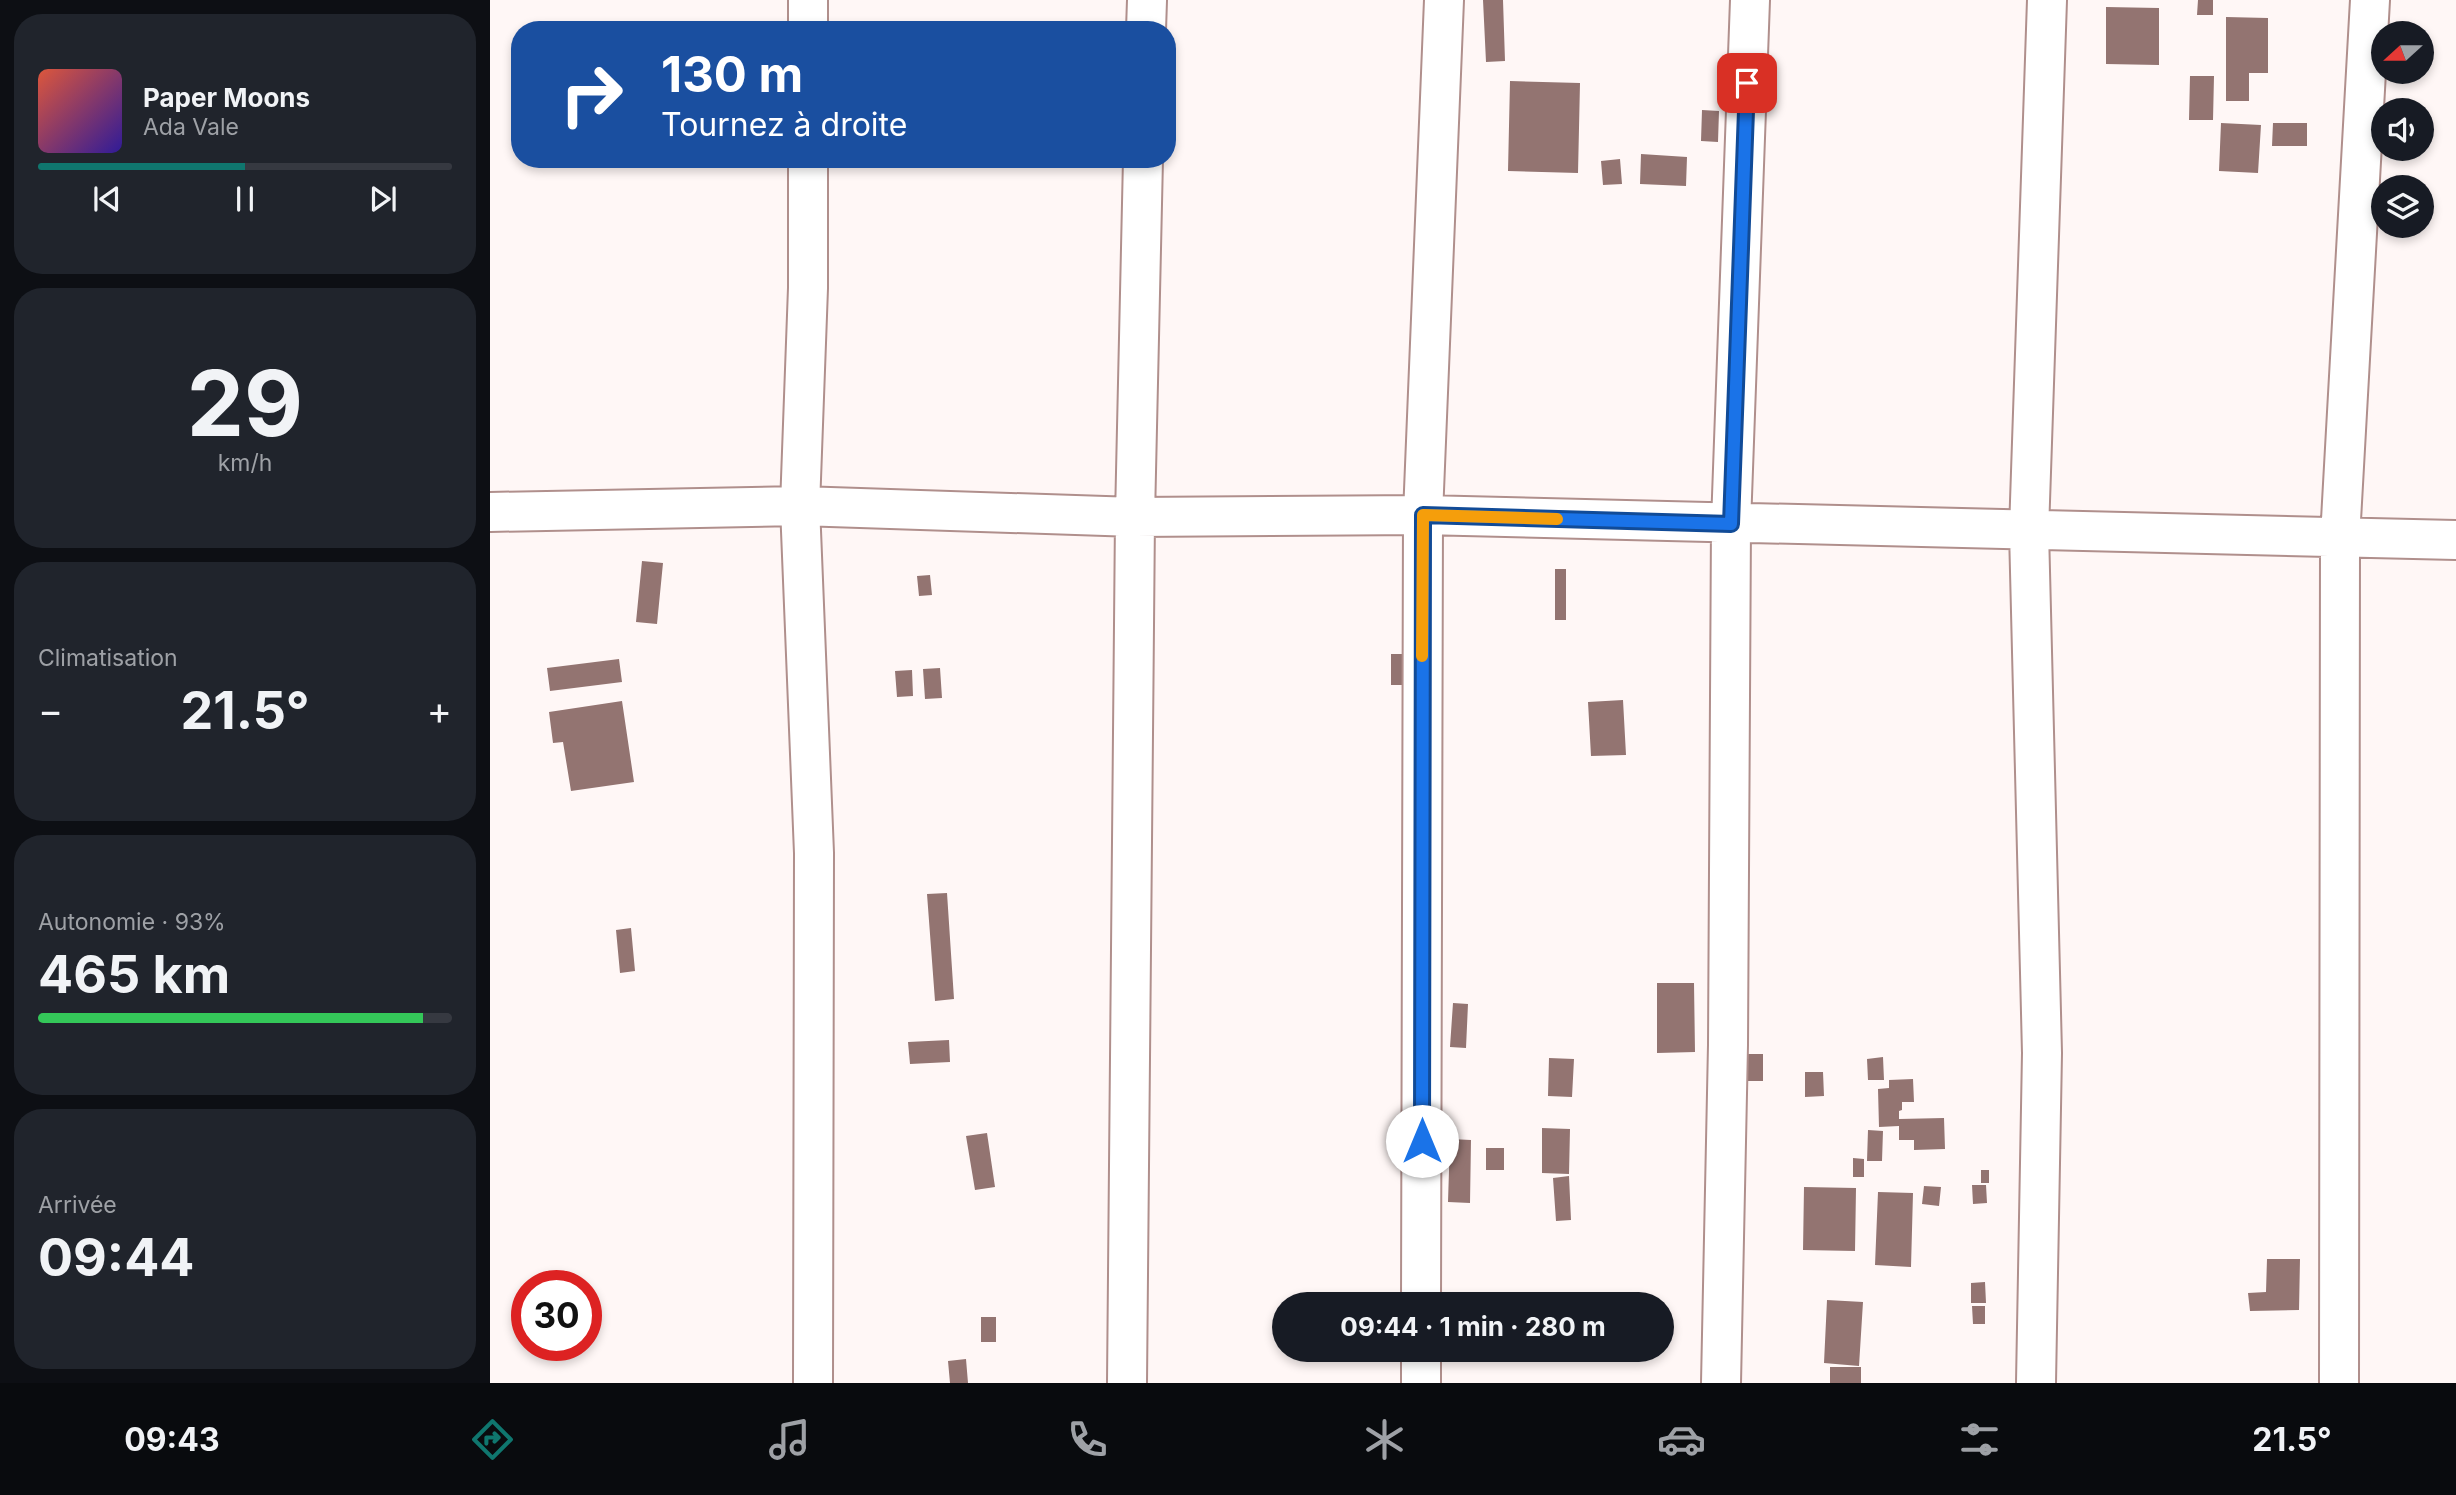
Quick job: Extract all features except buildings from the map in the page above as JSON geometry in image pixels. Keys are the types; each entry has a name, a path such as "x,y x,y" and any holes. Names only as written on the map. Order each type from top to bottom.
{"street":[{"path":"808,0 808,21"},
{"path":"1146,21 1147,0"},
{"path":"1421,1292 1423,515 1444,0"},
{"path":"1721,1383 1728,1045 1731,524 1749,0"},
{"path":"2036,1383 2042,1053 2029,531 2048,0"},
{"path":"2339,1383 2340,538 2370,0"},
{"path":"808,168 808,289 800,506 814,853 813,1383"},
{"path":"1127,1383 1135,517 1143,168"},
{"path":"490,512 800,506 1135,517 1423,515 2456,540"},
{"path":"1421,1362 1421,1383"}],"slow traffic":[{"path":"1422,656 1423,515 1557,519"}],"route":[{"path":"1422,1141 1423,515 1731,524 1747,83"}]}
